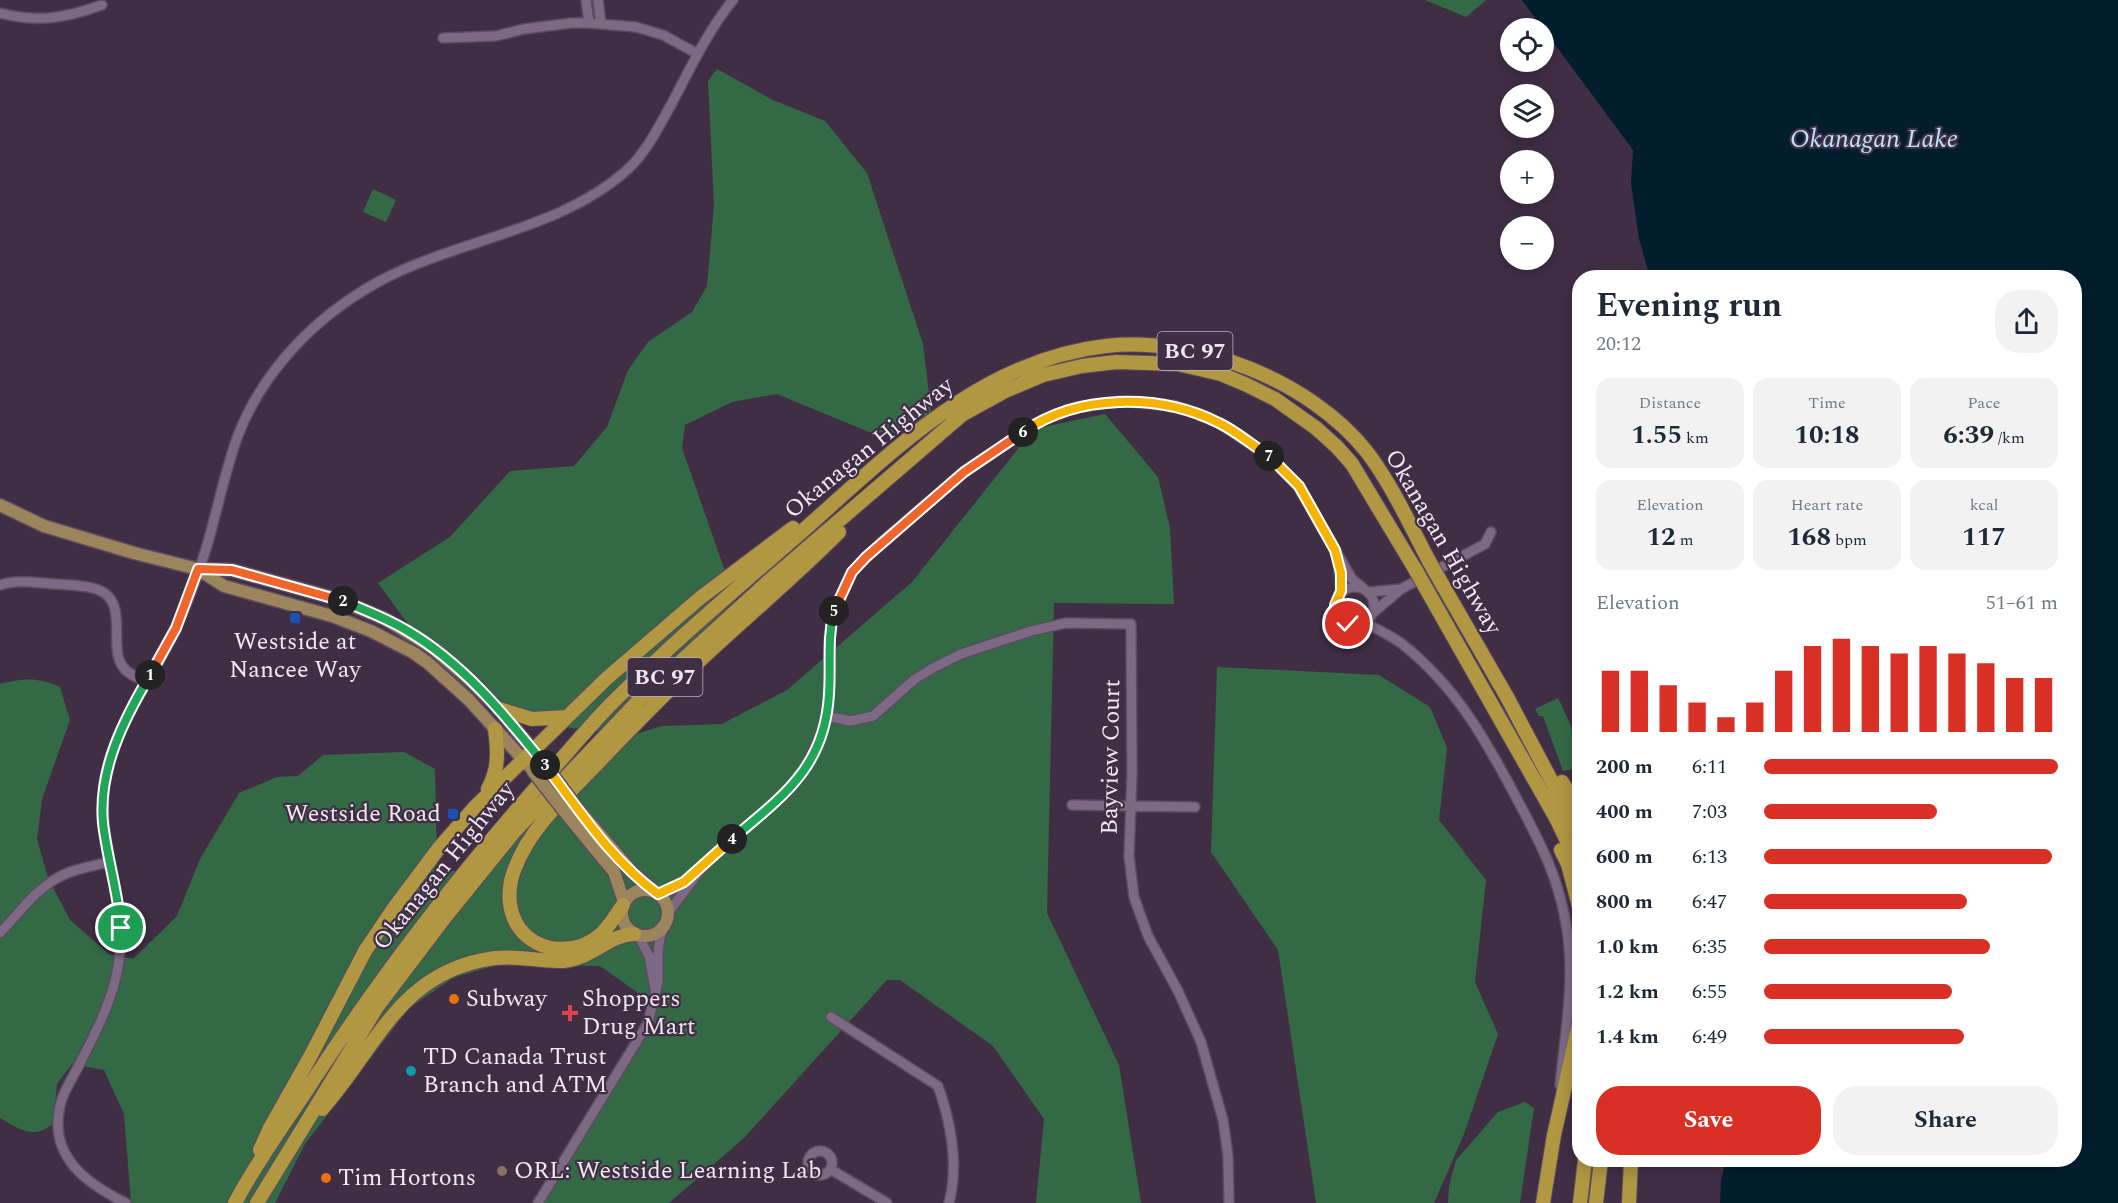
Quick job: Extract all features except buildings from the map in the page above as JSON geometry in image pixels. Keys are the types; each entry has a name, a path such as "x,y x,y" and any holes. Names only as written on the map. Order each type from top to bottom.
{"highway":[{"name":"Okanagan Highway","path":"235,1203 349,1025 422,926 510,817 611,704 708,614 896,449 954,403 995,380 1054,357 1106,346 1160,345 1195,351 1252,369 1294,390 1347,430 1380,472 1507,698 1572,820"},
{"name":"Okanagan Highway","path":"257,1203 377,1007 446,916 514,832 642,697 770,580 963,414 1005,391 1043,375 1082,366 1116,362 1179,364 1221,374 1247,384 1275,399 1316,428 1352,464 1491,702 1556,818 1572,851"},
{"path":"242,1190 270,1128 365,951 420,872 481,801 566,717 642,647 700,598 896,449"},
{"path":"623,903 601,934 583,945 562,949 541,945 522,932 512,913 510,893 514,870 527,845 554,809 630,729 680,679 799,572 908,462"},
{"path":"1507,698 1572,799"},
{"path":"1491,702 1568,864 1572,879"},
{"path":"499,709 532,719 566,717"},
{"path":"481,801 497,769 498,746 495,729"},
{"path":"301,1132 331,1098 402,1004 426,983 444,973 494,958 563,961 579,958 597,950 618,936 636,934"},
{"path":"1543,1203 1554,1135 1572,1055"},
{"path":"1580,1203 1584,1167"},
{"path":"1596,1203 1600,1167"},
{"path":"1629,1203 1631,1167"}],"main road":[{"path":"0,505 44,526 135,553 198,569 232,570 337,599 385,619 430,646 470,680 499,709 528,755 532,770 572,812 633,873 665,902 666,918 654,934 646,936 636,934 624,924 623,903 614,872 572,812 544,764 528,755 495,729 469,700 429,663 391,640 332,616 224,586 198,569"},
{"path":"623,903 628,896 641,890 657,893"}],"street":[{"path":"586,0 589,23"},
{"path":"598,0 601,24"},
{"path":"126,1203 100,1190 79,1173 69,1160 58,1122 61,1102 100,1024 114,984 118,964 121,928 103,821 105,780 116,743 176,628 207,545 225,477 246,418 277,368 296,344 335,310 391,275 564,210 607,186 628,169 651,142 714,23 733,0"},
{"path":"0,13 31,19 60,18 102,5"},
{"path":"442,38 496,36 524,29 589,23 636,27 663,35 698,54"},
{"path":"538,1203 648,1023 660,971 658,953 666,918 697,872 716,852 796,782 814,751 827,716 831,625 836,607 852,572 882,542 964,472 1040,420 1072,408 1120,401 1176,406 1219,423 1270,457 1299,486 1352,579 1373,598 1374,612"},
{"path":"1335,550 1341,573 1341,591 1335,605 1337,613 1341,620 1357,625 1365,623 1374,612 1401,589 1488,542 1491,532"},
{"path":"0,585 22,582 74,585 97,589 114,606 119,659 128,672 147,681"},
{"path":"1341,591 1348,587 1366,590 1401,589"},
{"name":"Bayview Court","path":"827,716 850,721 873,716 915,679 933,668 961,654 1031,631 1066,623 1131,624 1132,773 1129,856 1134,897 1148,936 1178,991 1201,1042 1223,1120 1228,1156 1229,1203"},
{"path":"1365,623 1400,642 1440,680 1462,706 1479,729 1548,858 1560,894 1568,932 1570,968 1554,1135"},
{"path":"1072,805 1195,807"},
{"path":"0,933 39,891 52,881 65,874 109,862"},
{"path":"657,893 673,889 697,872"},
{"path":"636,934 649,956 656,994"},
{"path":"831,1017 938,1086 950,1125 952,1190 949,1203"},
{"path":"830,1169 887,1203"}],"green space":[{"path":"1425,0 1486,0 1466,17"},
{"path":"717,69 773,100 825,121 867,173 923,344 932,419 915,433 869,432 777,394 732,402 685,425 682,448 740,614 597,732 517,719 454,687 378,583 450,537 510,471 574,466 607,427 628,370 648,342 692,312 707,286 714,205 708,81"},
{"path":"373,189 396,200 386,222 363,212"},
{"path":"1105,414 1158,477 1170,528 1174,604 1054,603 1047,913 1119,1065 1141,1203 1036,1203 1044,1119 993,1046 900,980 887,980 744,1138 669,1203 540,1203 642,1022 648,1000 600,966 500,964 453,978 409,1008 305,1144 275,1203 131,1203 124,1114 104,1070 72,1064 57,1084 53,1124 46,1129 26,1131 0,1118 0,684 30,680 45,681 60,687 70,720 42,799 37,839 48,878 70,920 109,954 133,959 177,916 200,859 239,793 277,777 298,776 323,755 404,752 435,769 437,863 445,871 459,871 612,741 662,726 722,724 787,690 912,582 1034,429"},
{"path":"1217,667 1379,675 1430,707 1447,748 1439,820 1486,880 1475,982 1498,1034 1464,1134 1434,1203 1316,1203 1278,950 1211,852"},
{"path":"1558,698 1572,730 1572,769 1563,771 1543,716 1539,716 1535,709"},
{"path":"1525,1102 1534,1108 1520,1203 1448,1203 1449,1186 1456,1160 1498,1112"}],"water":[{"name":"Okanagan Lake","path":"1522,0 2118,0 2118,1203 1720,1203 1724,1167 2082,1167 2082,270 1648,270 1639,239 1631,183 1633,150 1554,43 1554,18 1535,18"}],"place":[{"name":"Westside at Nancee Way","path":"295,618"},
{"name":"Westside Road","path":"453,814"},
{"name":"Subway","path":"454,999"},
{"name":"Shoppers Drug Mart","path":"570,1013"},
{"name":"TD Canada Trust Branch and ATM","path":"411,1071"},
{"name":"ORL: Westside Learning Lab","path":"502,1171"},
{"name":"Tim Hortons","path":"326,1178"}],"route":[{"path":"121,928 103,821 105,780 116,743 130,712 176,628 198,569 232,570 337,599 385,619 430,646 470,680 499,709 614,852 633,873 658,894 673,889 697,872 716,852 784,794 806,767 827,716 831,625 836,607 852,572 882,542 964,472 1040,420 1072,408 1120,401 1176,406 1219,423 1270,457 1299,486 1335,550 1341,573 1341,591 1335,605 1341,620 1348,624"}]}
